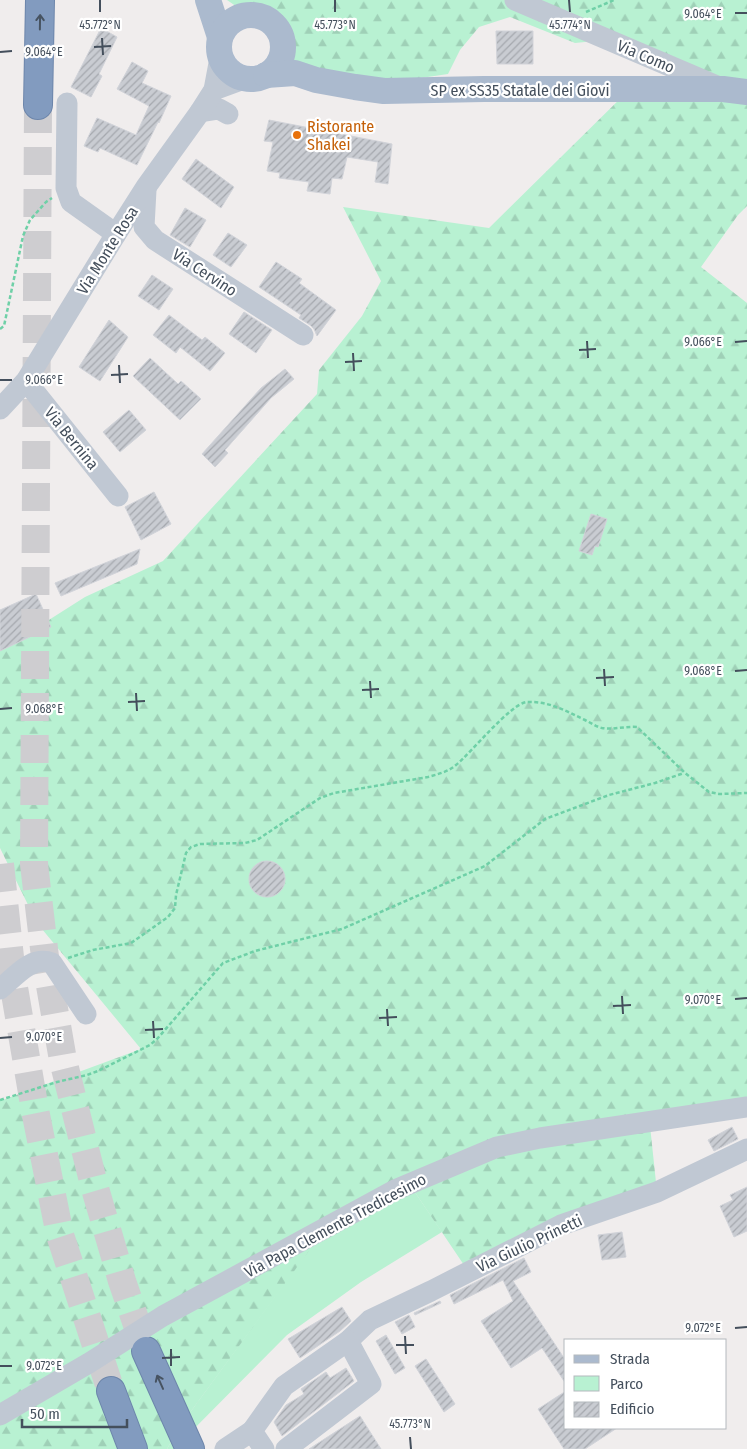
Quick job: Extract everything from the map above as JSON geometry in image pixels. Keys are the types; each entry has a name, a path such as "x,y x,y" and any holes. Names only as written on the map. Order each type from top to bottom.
{"highway":[{"path":"38,105 40,0"},
{"path":"146,1351 190,1449"},
{"path":"111,1391 134,1449"}],"main road":[{"path":"210,0 240,16"},
{"path":"210,0 220,47 226,67 234,75 255,77 275,68 281,59 283,48 282,37 270,20 251,14 231,20 224,28 220,47"},
{"path":"283,48 295,73"},
{"name":"SP ex SS35 Statale dei Giovi","path":"255,77 295,73 316,80 355,88 384,91 484,89 735,91"}],"street":[{"name":"Via Como","path":"514,0 735,91"},
{"name":"Via Monte Rosa","path":"0,409 26,381 146,187 214,90 220,47"},
{"path":"214,90 255,77"},
{"path":"67,103 66,188 70,202 116,234"},
{"path":"200,112 219,109 228,114"},
{"name":"Via Cervino","path":"146,187 144,227 155,240 303,334"},
{"name":"Via Bernina","path":"26,381 118,496"},
{"path":"0,990 31,963 45,960 52,963 86,1014"},
{"name":"Via Papa Clemente Tredicesimo","path":"0,1415 89,1363 163,1316 395,1190 497,1147 540,1138 747,1108"},
{"name":"Via Giulio Prinetti","path":"252,1431 284,1386 348,1341 370,1320 561,1225 657,1192 747,1149"},
{"path":"286,1449 371,1384 348,1341"},
{"path":"225,1449 252,1431 264,1449"}],"path":[{"path":"0,329 4,326 23,236 30,220 46,202 66,188"},
{"path":"52,963 93,950 131,943 168,917 175,908 176,895 186,853 191,847 200,844 245,843 257,840 320,798 334,793 443,773 455,766 510,712 524,702 553,704 601,728 637,727 684,773 709,792 718,794 747,793"},
{"path":"0,1100 92,1073 150,1045 223,963 255,951 342,929 485,866 545,819 609,796 684,773"}],"green space":[{"path":"227,0 747,0 747,206 738,215 701,267 747,303 747,1099 649,1116 657,1192 468,1271 410,1185 317,1240 178,1429 167,1449 0,1449 0,1101 141,1049 37,923 0,848 0,651 85,597 163,561 317,394 319,370 362,316 381,281 343,207 489,228 629,90 707,89 605,40 575,43 510,17 479,27 460,50 448,74 414,79 359,80 292,62 288,44 279,20 264,8 240,9"},
{"path":"410,1185 442,1232 361,1282 287,1335 174,1449 167,1449 178,1429 316,1240"}],"building":[{"path":"101,28 117,37 99,74 102,76 91,97 71,87"},
{"path":"496,31 533,31 533,64 497,64"},
{"path":"132,62 148,71 142,83 171,96 137,165 100,148 98,152 84,146 97,118 136,135 149,106 117,89"},
{"path":"269,120 392,144 388,184 375,182 378,162 347,157 342,179 332,178 330,194 307,191 309,182 279,178 280,173 267,171 273,142 264,141"},
{"path":"196,159 234,187 221,208 182,179"},
{"path":"185,208 206,220 190,247 170,235"},
{"path":"228,233 247,245 231,267 213,255"},
{"path":"276,262 302,279 299,283 336,310 317,336 310,325 299,318 301,315 259,287"},
{"path":"152,275 173,289 159,310 138,296"},
{"path":"244,312 272,330 256,353 229,334"},
{"path":"169,315 202,340 205,337 225,353 210,371 180,347 176,353 153,335"},
{"path":"109,320 128,337 100,381 79,367"},
{"path":"150,358 178,384 181,381 201,399 180,420 133,376"},
{"path":"285,369 294,379 271,398 225,450 228,453 215,467 202,454 261,388"},
{"path":"129,410 146,430 120,452 103,432"},
{"path":"154,492 171,524 141,540 125,507"},
{"path":"591,514 607,519 598,547 595,546 592,555 579,551"},
{"path":"140,549 137,564 61,596 55,583"},
{"path":"36,594 51,627 0,651 0,610"},
{"path":"267,861 274,862 280,866 284,872 284,886 280,892 274,896 267,897 260,896 254,892 250,886 249,879 250,872 254,866 260,862"},
{"path":"732,1127 738,1139 714,1151 708,1140"},
{"path":"747,1187 747,1231 734,1237 720,1206 733,1200 730,1195"},
{"path":"622,1232 626,1257 602,1260 598,1235"},
{"path":"524,1258 531,1272 513,1281 564,1358 564,1381 542,1348 511,1368 481,1321 513,1301 503,1280 454,1304 450,1295"},
{"path":"440,1301 441,1303 415,1315 414,1313"},
{"path":"342,1307 351,1321 340,1331 300,1358 288,1339"},
{"path":"409,1315 415,1327 402,1334 395,1322"},
{"path":"386,1335 405,1368 395,1374 376,1341"},
{"path":"426,1359 455,1404 444,1412 415,1366"},
{"path":"346,1368 354,1381 282,1436 274,1422 286,1405 304,1394 301,1389 326,1372 330,1378"},
{"path":"564,1392 564,1429 615,1429 585,1449 564,1449 538,1409"},
{"path":"360,1416 381,1449 309,1449"}],"tunnel":[{"path":"38,105 34,864 45,957 63,1060 94,1185 122,1281 146,1351"},
{"path":"0,864 12,976 35,1110 60,1235 111,1391"}],"place":[{"name":"Ristorante Shakei","path":"297,135"}]}
